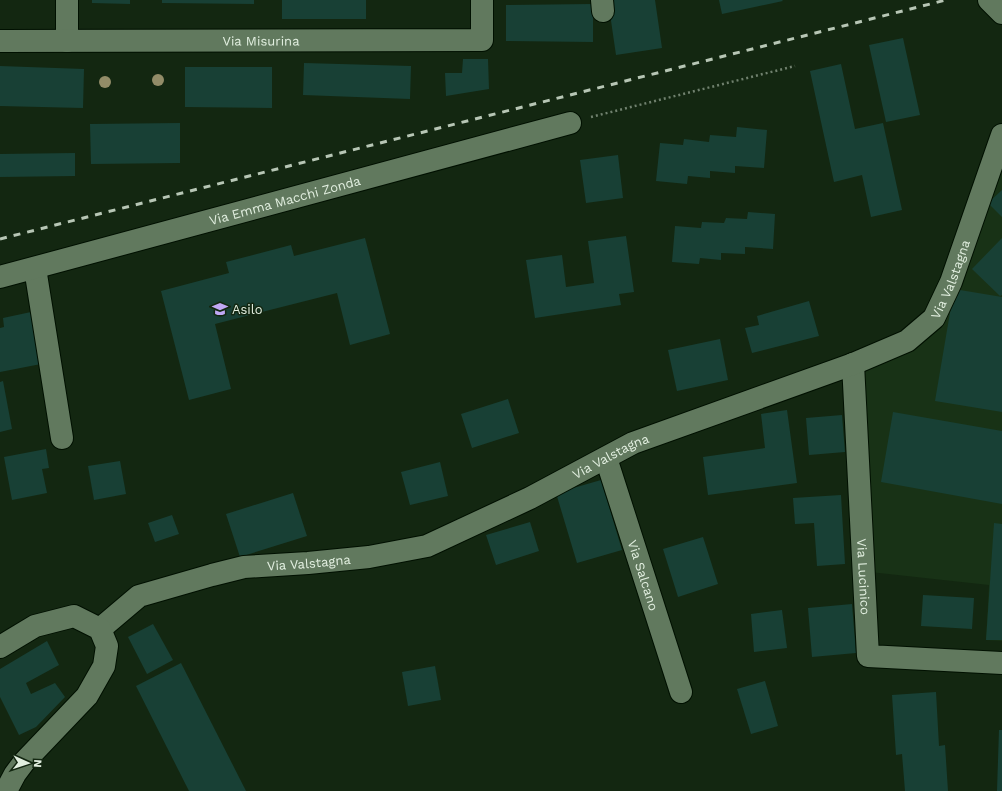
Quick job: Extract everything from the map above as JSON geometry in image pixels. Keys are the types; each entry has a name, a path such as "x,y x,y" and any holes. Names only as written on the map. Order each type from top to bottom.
{"street":[{"path":"67,0 67,41"},
{"name":"Via Misurina","path":"0,41 482,40 482,0"},
{"path":"989,0 1002,13"},
{"name":"Via Emma Macchi Zonda","path":"0,277 570,123"},
{"name":"Via Valstagna","path":"100,629 138,596 212,575 244,567 369,557 427,546 530,498 633,443 853,364 907,341 934,318 951,282 1002,135"},
{"path":"35,268 62,438"},
{"name":"Via Lucinico","path":"853,364 868,656 1002,663"},
{"name":"Via Salcano","path":"606,458 681,692"},
{"path":"0,646 35,626 74,616 100,629 107,646 104,666 87,696 24,762 15,774 6,791"}],"path":[{"path":"570,123 795,66"}],"shaded area":[{"path":"1002,148 1002,641 986,640 989,585 870,572 860,364 931,329"}],"building":[{"path":"92,0 130,0 130,4 92,3"},
{"path":"162,0 254,0 254,4 162,3"},
{"path":"282,0 366,0 366,19 282,19"},
{"path":"608,0 655,0 662,48 616,55"},
{"path":"719,0 782,0 783,1 722,14"},
{"path":"593,4 593,42 506,41 506,5"},
{"path":"903,38 920,115 886,122 869,45"},
{"path":"463,59 488,59 489,89 446,96 445,73 462,73"},
{"path":"304,63 411,66 410,99 303,95"},
{"path":"841,64 855,129 883,123 902,210 871,217 862,175 834,182 810,71"},
{"path":"0,66 84,69 83,108 0,106"},
{"path":"185,67 272,67 272,108 185,107"},
{"path":"180,123 180,163 91,164 90,124"},
{"path":"737,127 767,130 764,168 735,166 735,173 710,171 710,178 688,176 687,184 656,181 660,143 683,145 684,139 709,142 710,135 736,137"},
{"path":"75,153 75,176 0,177 0,154"},
{"path":"618,155 623,198 586,203 580,160"},
{"path":"1002,190 1002,217 988,203"},
{"path":"748,212 775,214 773,249 745,247 745,254 721,253 721,260 700,258 699,264 672,262 675,226 701,228 702,222 724,223 726,218 747,219"},
{"path":"626,236 634,292 619,294 621,305 535,318 526,260 562,255 566,287 594,283 588,241"},
{"name":"Asilo","path":"365,238 390,334 350,345 337,293 215,324 231,389 189,400 161,291 229,273 226,262 291,245 294,256"},
{"path":"1002,238 1002,295 1000,296 972,269"},
{"path":"954,289 1002,297 1002,412 935,401"},
{"path":"809,301 819,336 752,353 745,328 759,325 757,316"},
{"path":"31,312 41,364 0,372 0,328 4,327 3,318"},
{"path":"720,339 728,380 677,391 668,350"},
{"path":"3,381 12,429 0,432 0,382"},
{"path":"508,399 519,433 472,448 461,414"},
{"path":"787,410 797,483 708,495 703,457 765,448 761,414"},
{"path":"893,412 1002,431 1002,504 881,482"},
{"path":"842,415 845,452 809,455 806,418"},
{"path":"46,449 49,468 42,469 47,493 12,500 4,457"},
{"path":"120,461 126,494 94,500 88,466"},
{"path":"440,462 448,496 410,505 401,472"},
{"path":"601,480 622,550 577,563 556,493"},
{"path":"293,493 307,536 240,557 226,514"},
{"path":"841,495 845,564 817,566 814,523 795,524 793,498"},
{"path":"172,515 179,534 155,542 148,523"},
{"path":"530,522 539,551 496,565 486,535"},
{"path":"994,523 1002,524 1002,640 986,640"},
{"path":"703,537 718,584 678,597 663,549"},
{"path":"923,595 974,598 972,629 921,626"},
{"path":"852,604 856,653 812,657 808,608"},
{"path":"782,610 787,648 754,652 751,614"},
{"path":"153,624 173,660 147,674 128,637"},
{"path":"47,641 59,665 26,683 31,694 55,683 65,697 36,727 19,735 0,697 0,669"},
{"path":"181,663 246,791 189,791 136,686"},
{"path":"435,666 441,700 408,706 402,672"},
{"path":"765,681 778,726 751,734 737,689"},
{"path":"936,692 939,746 945,745 948,791 905,791 902,754 896,755 892,695"},
{"path":"999,730 1002,730 1002,791 997,791"}],"railway":[{"path":"0,239 946,0"}],"place":[{"name":"Asilo","path":"220,309"}]}
